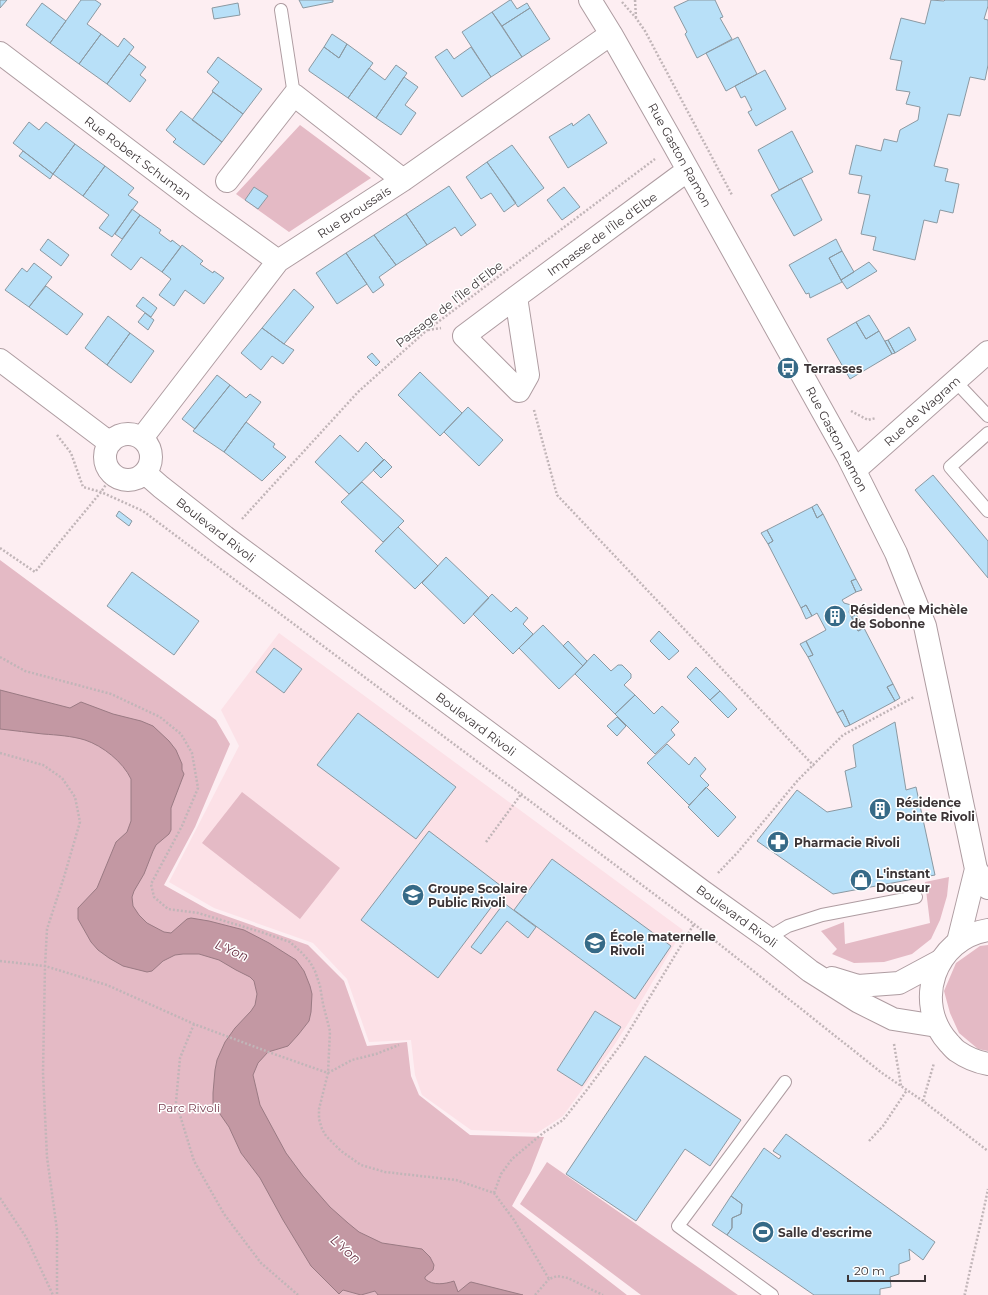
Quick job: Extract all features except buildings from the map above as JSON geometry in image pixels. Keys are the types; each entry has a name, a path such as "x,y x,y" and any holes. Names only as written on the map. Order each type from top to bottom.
{"street":[{"name":"Rue Gaston Ramon","path":"590,0 674,145 855,470 896,553 925,626 976,869 988,888"},
{"name":"Rue Broussais","path":"142,438 278,261 403,180 611,34"},
{"name":"Rue Robert Schuman","path":"0,53 202,206 278,261"},
{"path":"227,181 294,95 403,180"},
{"name":"Impasse de l'Île d'Elbe","path":"519,391 464,336 688,170"},
{"path":"516,297 528,375 519,391"},
{"name":"Rue de Wagram","path":"855,470 988,352"},
{"path":"0,360 102,437 111,442"},
{"path":"129,434 142,438 151,450 152,458 150,466 145,473 133,480 119,478 107,483 108,469 105,455 111,442 116,437 129,434"},
{"name":"Boulevard Rivoli","path":"145,473 225,537 702,891 768,938 810,971 859,1002 894,1019 939,1030"},
{"name":"Rue Gaston Ramon","path":"958,942 976,869"},
{"path":"984,1067 956,1051 939,1030 932,1010 931,993 934,976 940,961 948,951 958,942 978,931 988,930"},
{"name":"Boulevard Rivoli","path":"810,971 858,986 899,983 940,961"}],"lane":[{"path":"281,10 294,95"},
{"path":"955,381 988,416"},
{"path":"988,433 950,467 988,511"},
{"path":"768,938 788,926 822,915 916,898"},
{"path":"772,1295 678,1226 785,1082"}],"path":[{"path":"620,0 636,18 645,32 734,199"},
{"name":"Passage de l'Île d'Elbe","path":"225,537 358,392 426,331 674,145"},
{"path":"426,331 445,327"},
{"path":"519,391 535,411 557,495 814,766"},
{"path":"849,410 868,420 879,417"},
{"path":"56,434 71,453 83,486 107,483 694,924 882,1073 988,1151"},
{"path":"0,548 35,572 107,483"},
{"path":"0,658 25,671 111,694 160,717 181,734 192,753 198,788 182,826 151,884 154,897 168,909 198,913 261,932 290,942 301,952 310,962 320,986 330,1031 328,1073 319,1118 326,1136 341,1151 361,1165 385,1172 456,1180 494,1193 514,1220 548,1279"},
{"path":"702,891 738,852 798,780 814,766 843,735 938,685"},
{"path":"0,753 43,765 62,778 74,797 80,822 47,929 45,966 43,1073 47,1157 57,1230 57,1295"},
{"path":"486,842 538,769"},
{"path":"494,1193 501,1174 512,1159 543,1133 563,1120 622,1043 694,924"},
{"path":"0,961 45,966 107,985 194,1024 328,1073 352,1060 376,1054 399,1045"},
{"path":"194,1024 180,1058 176,1102 194,1161 224,1214 261,1263 298,1295"},
{"path":"923,1102 939,1030"},
{"path":"868,1141 883,1126 907,1090"},
{"path":"964,1295 988,1189"},
{"path":"0,1198 26,1237 53,1295"},
{"path":"535,1294 548,1279 557,1276 568,1278 603,1295"}],"shaded area":[{"name":"Groupe Scolaire Public Rivoli","path":"279,633 683,930 613,1047 563,1116 537,1133 471,1130 422,1095 415,1075 411,1040 369,1042 347,979 313,943 214,908 169,882 239,746 221,710"}],"green space":[{"path":"300,125 371,178 289,232 236,194"},
{"name":"Parc Rivoli","path":"0,560 216,720 230,744 195,827 164,885 209,910 308,945 344,981 367,1046 407,1042 411,1076 419,1095 470,1135 544,1137 530,1173 512,1206 627,1295 0,1295"},
{"path":"242,792 340,868 300,919 202,843"},
{"path":"949,877 947,896 940,920 931,939 912,954 884,962 854,963 832,954 837,949 821,931 844,922 845,944 930,923 925,882"},
{"path":"988,945 988,1051 978,1049 959,1033 950,1013 944,991 956,963 980,946"},
{"path":"547,1162 738,1295 641,1295 520,1204"}],"water":[{"name":"L'Yon","path":"0,690 70,708 81,702 113,714 141,721 153,726 169,741 176,750 182,764 184,774 171,808 171,830 169,834 156,845 153,851 144,874 134,891 132,897 133,906 147,923 164,932 171,933 187,919 191,918 244,930 269,943 296,960 304,971 312,994 309,1021 288,1046 268,1052 258,1063 253,1075 260,1105 286,1153 303,1176 330,1207 359,1232 382,1243 422,1249 430,1257 434,1265 433,1270 425,1277 428,1281 439,1284 454,1281 458,1292 471,1282 523,1295 378,1295 375,1291 361,1295 343,1290 339,1294 311,1266 260,1178 241,1153 229,1127 213,1104 217,1060 225,1042 255,1005 257,994 254,981 250,977 219,960 199,954 175,955 163,961 152,971 147,972 123,966 98,950 91,942 78,919 78,908 97,888 116,842 127,832 131,821 131,779 112,755 99,746 85,740 64,736 0,729"}],"place":[{"name":"Terrasses","path":"788,368"},
{"name":"Résidence Michèle de Sobonne","path":"835,616"},
{"name":"Résidence Pointe Rivoli","path":"880,809"},
{"name":"Pharmacie Rivoli","path":"778,842"},
{"name":"L'instant Douceur","path":"861,880"},
{"name":"Groupe Scolaire Public Rivoli","path":"413,895"},
{"name":"École maternelle Rivoli","path":"595,943"},
{"name":"Salle d'escrime","path":"763,1232"}]}
